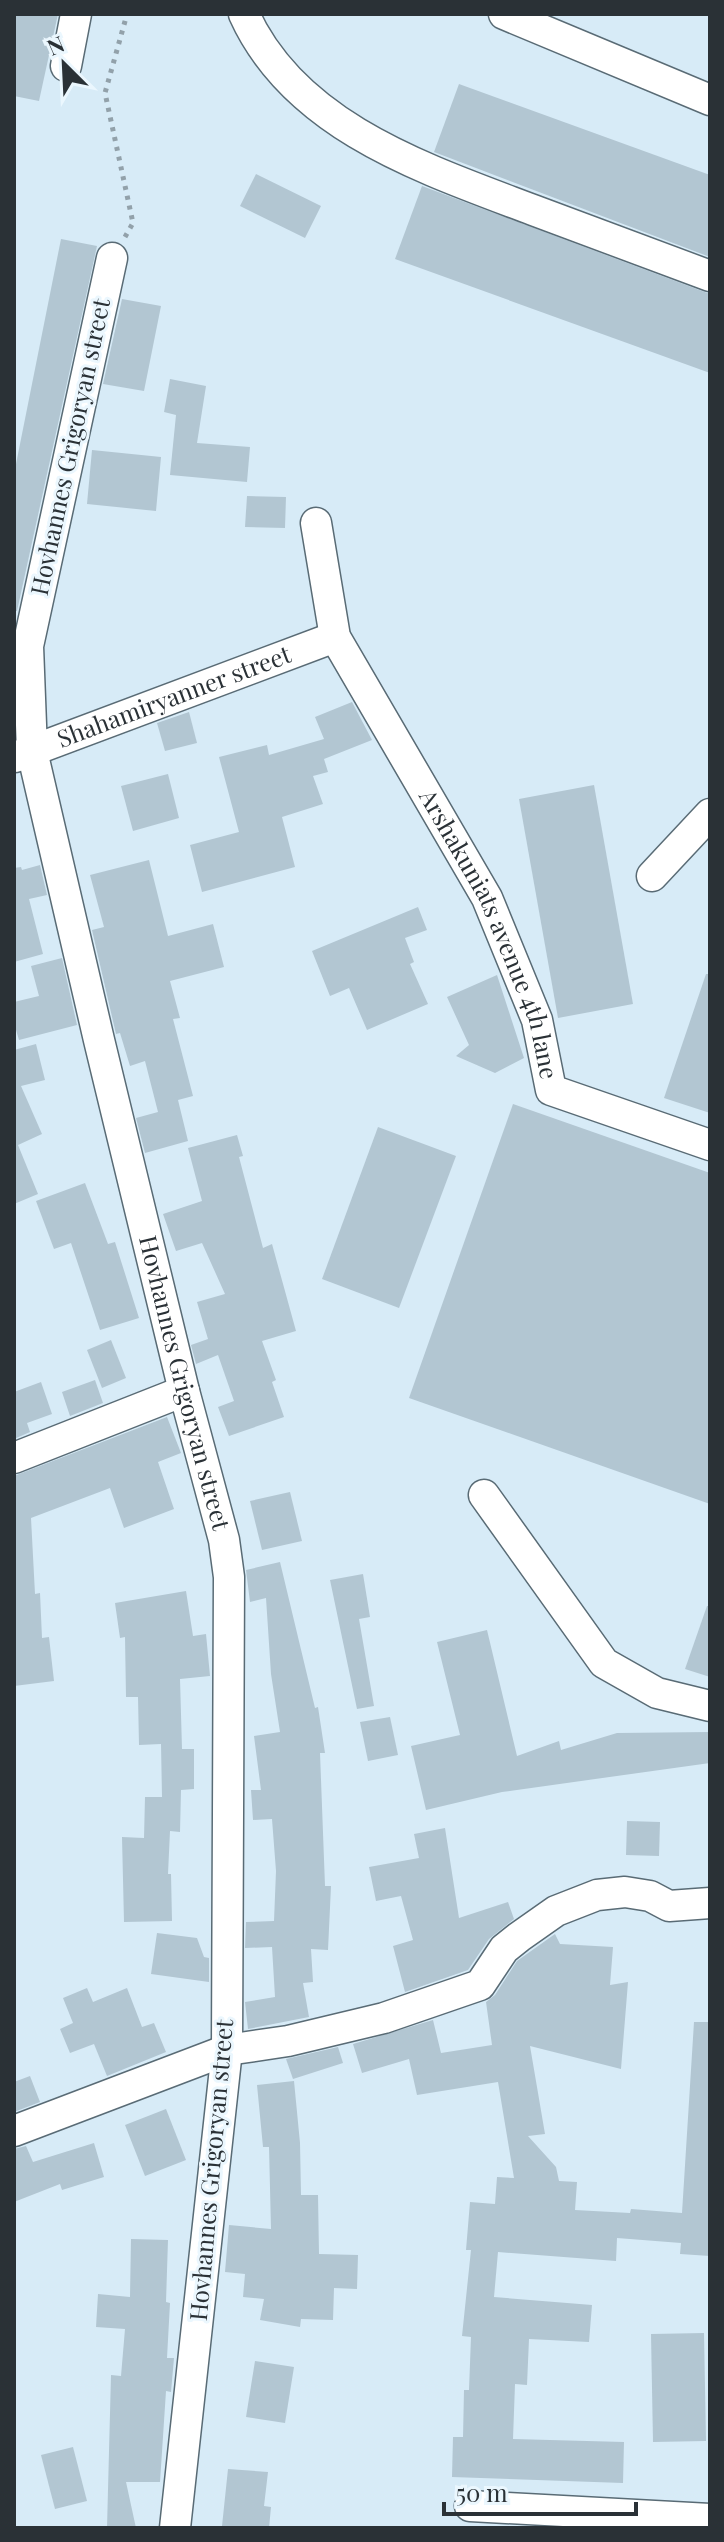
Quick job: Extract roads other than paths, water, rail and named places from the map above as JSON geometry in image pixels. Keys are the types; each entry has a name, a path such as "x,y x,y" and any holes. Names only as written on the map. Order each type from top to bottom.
{"street":[{"path":"66,66 76,14"},
{"path":"244,14 272,64 320,108 361,136 428,170 710,276"},
{"path":"504,14 710,100"},
{"name":"Hovhannes Grigoryan street","path":"112,258 28,646 23,754 224,1540 229,1577 227,2050 175,2528"},
{"path":"316,523 335,637"},
{"name":"Shahamiryanner street","path":"23,754 335,637"},
{"name":"Arshakuniats avenue 4th lane","path":"335,637 487,898 537,1020 551,1090 710,1145"},
{"path":"652,876 710,814"},
{"path":"14,1458 184,1391"},
{"path":"484,1495 604,1663 657,1693 710,1706"},
{"path":"14,2131 227,2050 288,2041 384,2018 480,1985 504,1949 556,1911 597,1895 625,1892 650,1896 669,1906 710,1903"},
{"path":"470,2506 710,2519"}]}
